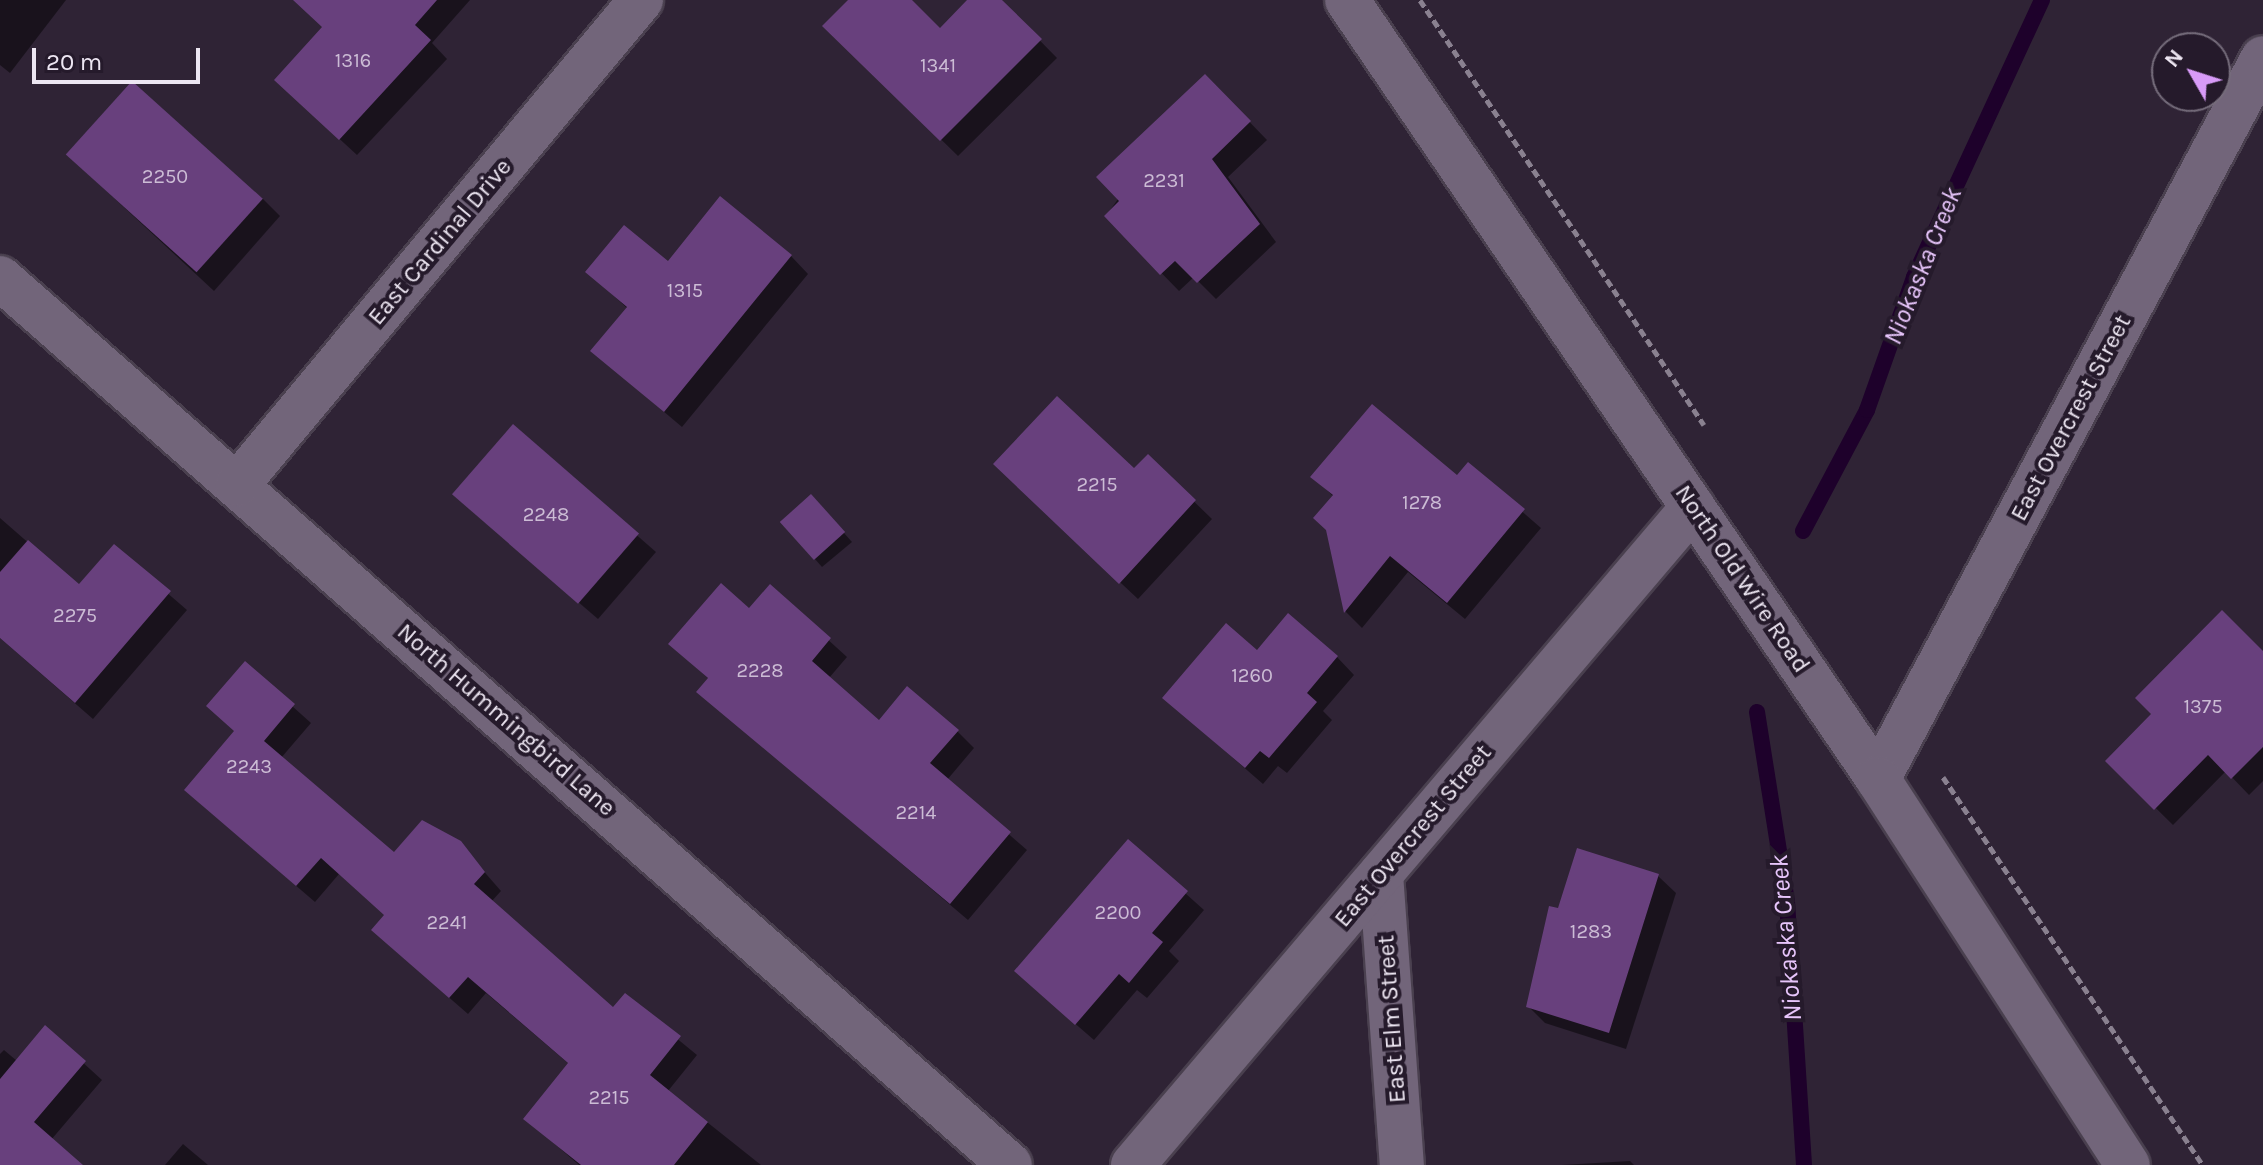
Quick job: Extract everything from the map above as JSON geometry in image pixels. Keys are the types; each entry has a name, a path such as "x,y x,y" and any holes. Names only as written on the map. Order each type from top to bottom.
{"street":[{"name":"East Cardinal Drive","path":"238,484 641,0"},
{"name":"North Old Wire Road","path":"1347,0 1878,779 2128,1165"},
{"name":"East Overcrest Street","path":"1878,779 2263,58"},
{"name":"North Hummingbird Lane","path":"0,278 1010,1165"},
{"name":"East Overcrest Street","path":"1133,1165 1693,507"},
{"name":"East Elm Street","path":"1381,874 1402,1165"}],"path":[{"path":"1420,0 1713,438"},
{"path":"1947,783 2203,1165"}],"building":[{"path":"293,0 437,0 415,25 431,40 339,140 274,80 322,27"},
{"path":"848,0 912,0 940,28 967,0 1002,0 1042,39 940,141 822,26"},
{"path":"1205,74 1251,121 1212,159 1260,224 1197,283 1175,261 1160,275 1104,216 1119,201 1096,177"},
{"path":"132,81 263,199 197,272 66,155"},
{"path":"720,196 792,255 664,412 590,351 627,307 585,272 624,225 668,261"},
{"path":"1057,396 1134,468 1148,454 1196,500 1119,584 993,464"},
{"path":"1372,404 1457,475 1468,462 1525,509 1447,603 1390,556 1344,613 1326,530 1313,518 1333,495 1310,477"},
{"path":"513,424 639,534 578,604 452,494"},
{"path":"811,494 845,532 814,560 780,522"},
{"path":"28,540 79,584 114,544 171,591 75,703 0,638 0,572"},
{"path":"721,583 749,608 770,584 831,638 812,661 879,720 907,686 959,730 930,763 1011,832 950,904 696,692 708,678 668,644"},
{"path":"2222,610 2263,651 2263,747 2231,779 2208,755 2154,810 2105,761 2151,714 2135,698"},
{"path":"1288,613 1338,656 1307,693 1317,702 1269,758 1260,751 1245,768 1162,698 1226,623 1257,650"},
{"path":"245,661 295,704 264,741 394,852 422,820 461,841 485,872 474,884 613,1007 625,993 681,1036 650,1075 708,1122 674,1165 581,1165 523,1119 568,1063 468,977 449,998 371,930 384,915 321,858 296,886 184,790 234,731 206,706"},
{"path":"1128,839 1188,891 1152,933 1163,942 1129,983 1119,974 1075,1025 1014,971"},
{"path":"1577,848 1659,874 1609,1033 1526,1007 1549,906 1558,908"},
{"path":"45,1025 86,1061 34,1122 83,1165 0,1165 0,1079"}],"waterway":[{"name":"Niokaska Creek","path":"1803,531 1867,410 1914,277 2042,0"},
{"name":"Niokaska Creek","path":"1757,712 1787,902 1804,1165"}]}
